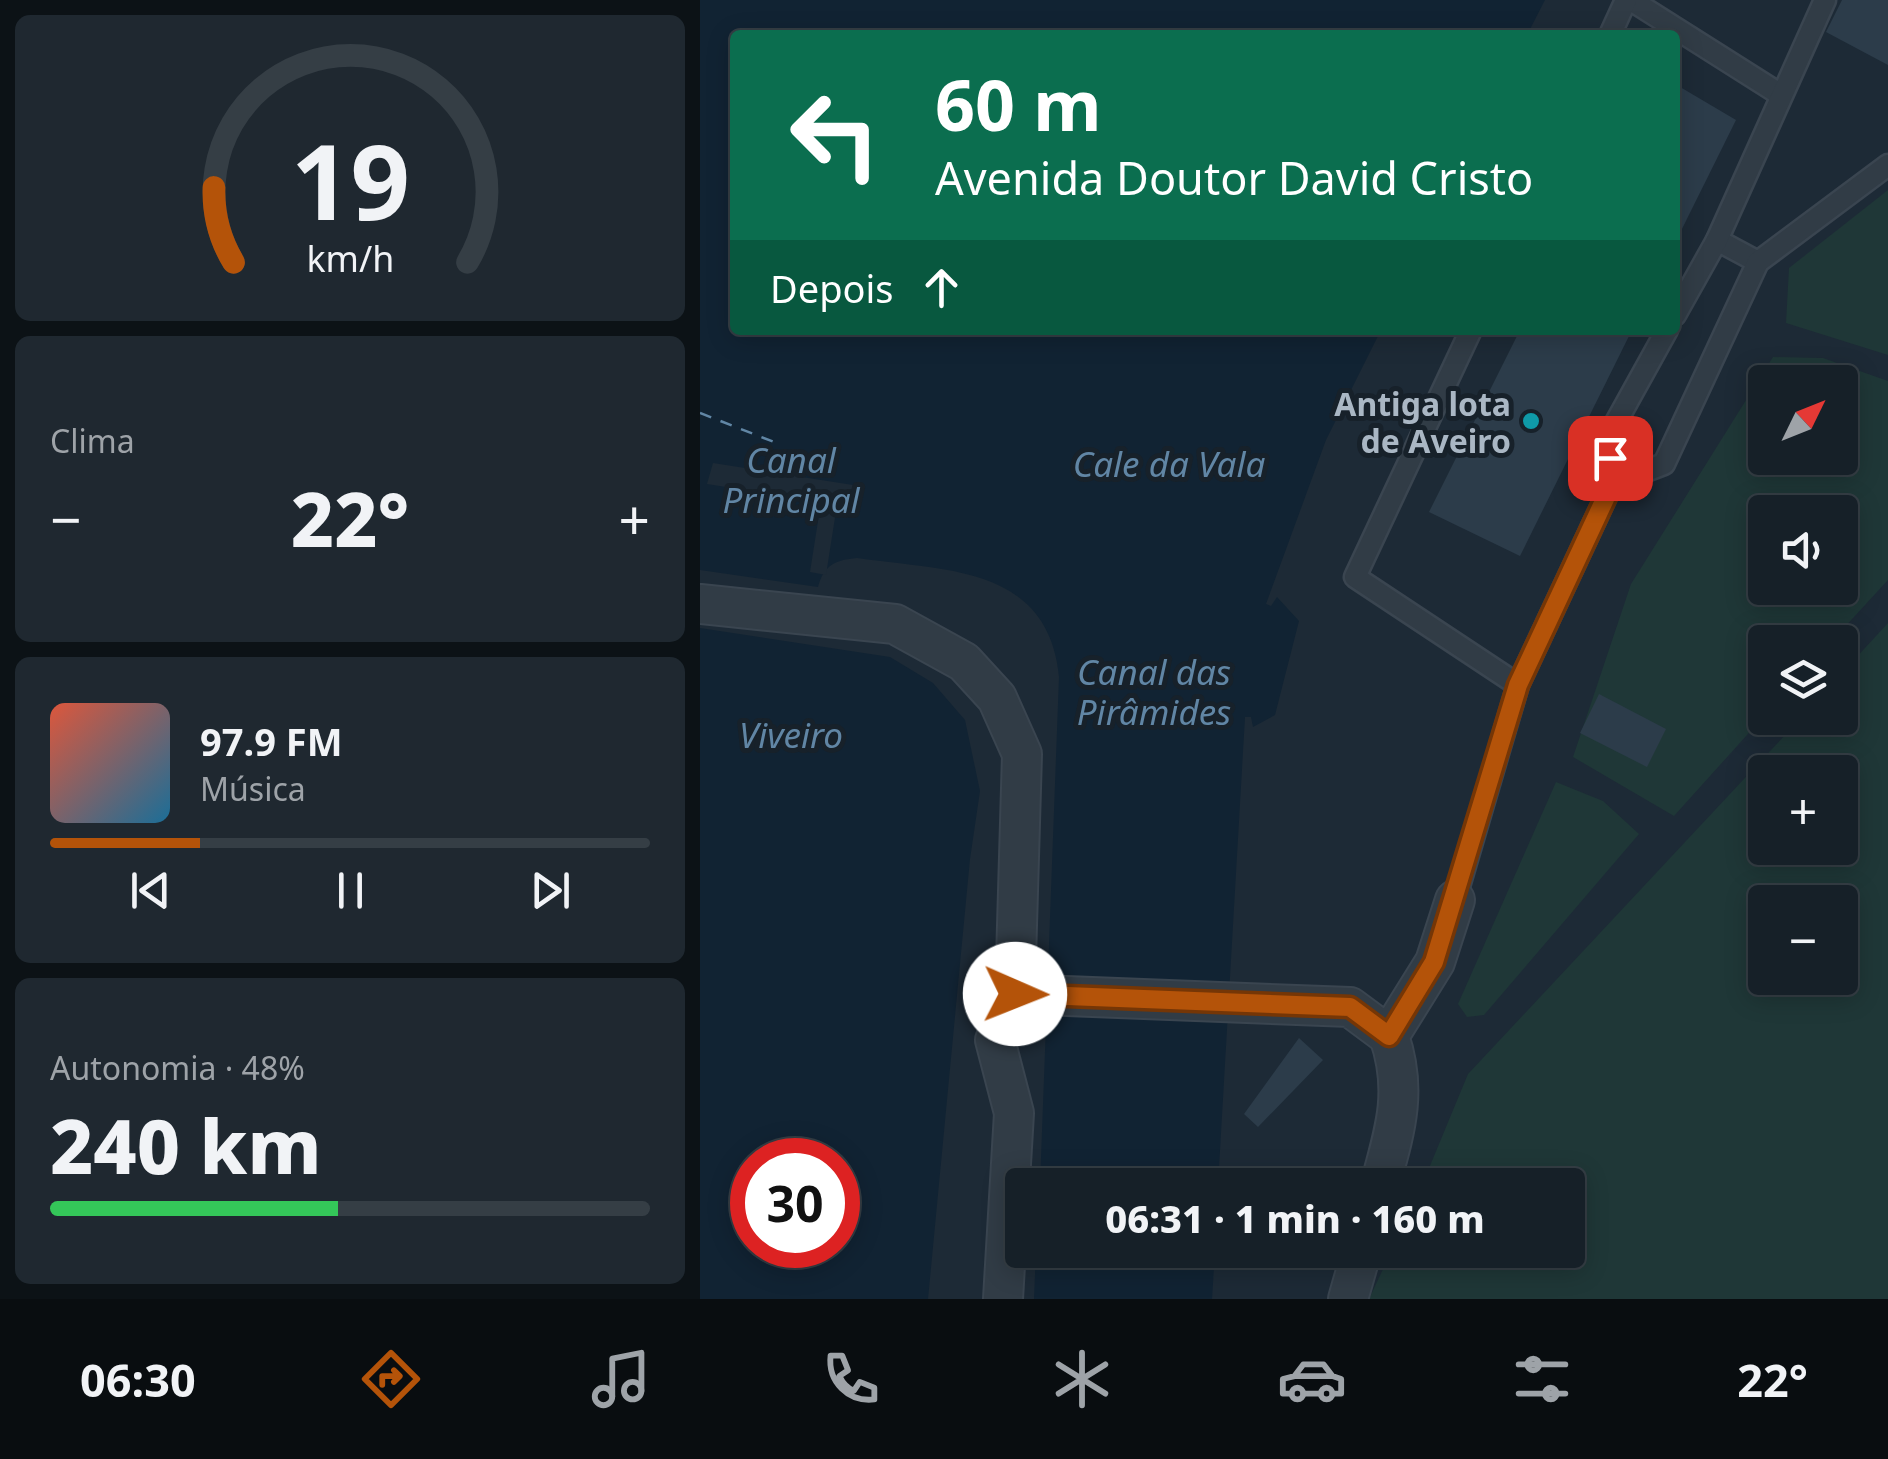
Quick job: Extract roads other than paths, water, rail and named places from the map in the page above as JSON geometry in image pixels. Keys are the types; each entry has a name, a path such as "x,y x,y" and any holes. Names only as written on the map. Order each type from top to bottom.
{"street":[{"path":"700,604 894,624 964,662 983,678 997,698 1022,754 1028,994 995,1040 1014,1112 1003,1299"},
{"path":"1389,1036 1434,962 1455,900"},
{"path":"1028,994 1350,1007 1389,1036 1400,1068 1396,1127 1385,1168"},
{"path":"1348,1299 1357,1268"}],"lane":[{"path":"1613,30 1628,0 1676,30"},
{"path":"1680,306 1717,240 1825,0"},
{"path":"1680,32 1781,95"},
{"path":"1612,484 1664,464 1758,262 1888,165"},
{"path":"1717,240 1758,262"},
{"path":"1469,335 1355,578 1518,685"},
{"path":"1455,900 1518,685 1612,484 1610,433 1664,335"}],"water":[{"path":"700,0 1545,0 1530,30 730,30 730,335 1378,335 1326,440 1266,604 1271,606 1277,597 1299,621 1275,715 1253,727 1251,717 1245,717 1219,1168 1041,1168 1059,677 1051,640 1035,613 1013,593 986,580 923,566 857,558 837,562 827,569 818,587 700,570"},
{"name":"Viveiro","path":"700,628 890,657 933,683 965,720 980,791 970,859 928,1299 700,1299"},
{"path":"1035,1268 1214,1268 1212,1299 1034,1299"}],"place":[{"name":"Antiga lota de Aveiro","path":"1531,421"}],"water label":[{"name":"Cale da Vala","path":"1169,463"},
{"name":"Canal Principal","path":"791,479"},
{"name":"Canal das Pirâmides","path":"1154,691"}]}
